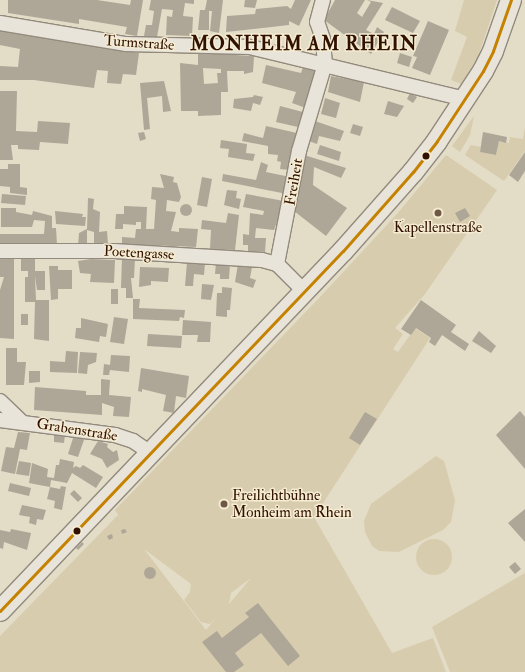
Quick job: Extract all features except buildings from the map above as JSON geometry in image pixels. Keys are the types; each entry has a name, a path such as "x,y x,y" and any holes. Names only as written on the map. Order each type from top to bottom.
{"street":[{"path":"323,0 317,15 319,29 326,52 325,64"},
{"path":"0,611 304,291 413,172 465,99 493,51 511,0"},
{"name":"Turmstraße","path":"0,23 126,44 250,47 465,99"},
{"name":"Freiheit","path":"277,264 307,120 325,64"},
{"name":"Poetengasse","path":"0,251 114,251 262,260 277,264"},
{"path":"277,264 304,291"},
{"name":"Grabenstraße","path":"0,401 22,422"},
{"name":"Grabenstraße","path":"0,420 115,435 133,441 151,453"}],"shaded area":[{"path":"464,0 497,0 478,57 461,84 451,80 467,37 455,31"},
{"path":"474,116 470,135 460,152 452,146"},
{"path":"525,127 525,151 504,181 465,155 471,145 481,147 480,152 496,155 499,141 509,143 510,137 523,139"},
{"path":"446,155 497,190 425,294 395,328 403,334 393,349 398,352 415,328 430,338 314,517 392,653 433,638 446,672 0,672 0,636 118,515 123,522 115,510 321,296 397,214","holes":["144,549 191,584 190,592 184,600 201,622 210,624 217,617 206,630","251,578 229,604 231,593"]},
{"path":"436,456 444,461 455,500 451,522 443,530 399,552 379,551 372,546 365,532 364,521 371,504"},
{"path":"438,539 447,544 451,550 451,564 447,570 438,575 430,575 421,570 417,564 416,553 421,544 427,540"},
{"path":"525,573 525,672 450,672 432,627"}],"transit line":[{"path":"0,611 343,251 413,172 437,141 483,71 493,51 511,0"}],"place":[{"name":"Kapellenstraße","path":"438,213"},
{"name":"Freilichtbühne Monheim am Rhein","path":"224,504"}],"district":[{"name":"MONHEIM AM RHEIN","path":"304,45"}]}
